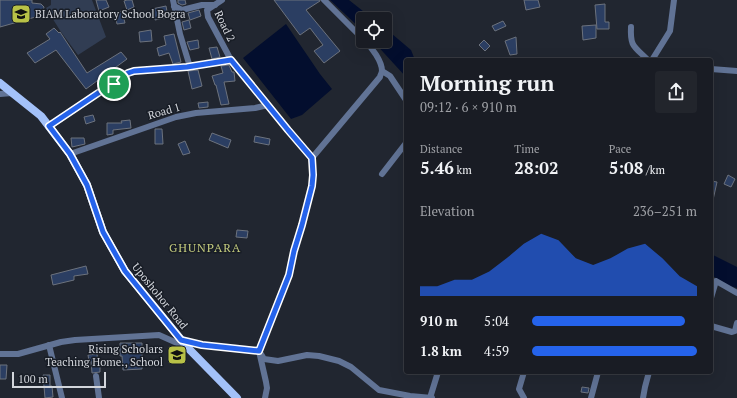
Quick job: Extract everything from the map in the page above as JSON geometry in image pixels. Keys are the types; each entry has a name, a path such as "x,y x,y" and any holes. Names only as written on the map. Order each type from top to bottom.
{"main road":[{"name":"Uposhohor Road","path":"0,83 41,116 49,126 70,154 87,185 103,232 125,271 188,348 237,398"}],"street":[{"name":"Road 2","path":"222,0 207,10 208,17 231,60"},
{"path":"324,0 356,32"},
{"path":"653,58 670,31 674,0"},
{"path":"174,3 182,10 202,5 215,5"},
{"path":"174,3 180,34 190,66"},
{"path":"631,27 630,40 646,58"},
{"path":"312,158 380,77 382,71 380,62 371,48"},
{"path":"49,126 128,73 134,71 190,66 231,60 312,158 312,186 289,275 259,351 267,388 265,398"},
{"path":"713,69 737,71"},
{"path":"382,71 390,76 404,97"},
{"path":"0,94 12,93"},
{"name":"Road 1","path":"70,154 176,117 215,111 256,108 268,105"},
{"path":"382,174 404,146"},
{"path":"713,291 716,281 737,292"},
{"path":"713,327 732,332 735,331 737,323"},
{"path":"0,354 18,354 48,345 75,340 159,335 188,348"},
{"path":"181,340 202,345 259,351"},
{"path":"48,345 62,398"},
{"path":"259,351 264,359 278,361 307,355 319,356 339,361 351,367 380,390 410,396 431,398 437,374"},
{"path":"523,374 518,389 524,398"},
{"path":"591,398 597,374"},
{"path":"643,398 648,374"},
{"path":"96,376 99,398"}],"shaded area":[{"path":"51,0 92,0 106,37 78,55 46,8 51,5"},
{"path":"330,0 349,0 364,12 356,12 356,24"},
{"path":"286,24 332,89 302,115 291,119 243,58"},
{"path":"392,34 411,50 414,58 404,58 404,75 379,48 392,48"},
{"path":"713,255 737,267 737,288 730,286 713,276"}],"building":[{"name":"BIAM Laboratory School Bogra","path":"0,0 32,0 32,3 41,4 44,7 43,12 39,16 0,27"},
{"path":"96,0 106,0 109,7 99,11"},
{"path":"132,0 134,7 127,10 124,1"},
{"path":"178,0 185,0 186,4 182,5 178,3"},
{"path":"274,0 320,0 306,10 340,51 324,63 314,51 323,45 310,28 300,35"},
{"path":"524,0 538,0 540,7 526,10"},
{"path":"605,4 605,22 609,22 609,29 597,29 595,5"},
{"path":"166,6 168,17 155,20 152,9"},
{"path":"199,10 201,16 190,20 188,13"},
{"path":"122,11 125,23 117,24 115,13"},
{"path":"189,20 191,28 184,30 182,22"},
{"path":"503,21 506,26 495,31 492,26"},
{"path":"596,25 596,38 583,40 582,26"},
{"path":"54,28 59,33 60,32 87,73 121,52 127,59 86,89 56,50 35,63 27,53 50,39 46,34"},
{"path":"151,30 152,41 140,42 139,32"},
{"path":"174,34 181,62 173,64 169,53 159,56 157,48 166,45 164,36"},
{"path":"516,37 517,54 510,55 505,41"},
{"path":"198,40 199,48 190,50 187,42"},
{"path":"484,40 490,46 485,51 479,45"},
{"path":"217,47 220,57 212,59 209,48"},
{"path":"229,65 232,72 234,72 235,81 224,82 229,104 221,105 212,76 223,73 221,66"},
{"path":"198,70 202,86 192,89 188,71"},
{"path":"208,102 208,107 199,108 198,103"},
{"path":"93,115 95,121 86,124 84,117"},
{"path":"130,120 131,128 113,130 113,134 107,135 107,123 122,123 121,121"},
{"path":"155,129 162,129 163,144 155,144"},
{"path":"212,133 231,140 228,148 209,140"},
{"path":"255,136 270,139 269,145 254,142"},
{"path":"71,138 84,138 85,144 72,147"},
{"path":"185,141 190,153 183,155 178,144"},
{"path":"728,175 735,179 731,187 724,184"},
{"path":"713,181 717,182 713,200"},
{"path":"237,230 248,231 247,238 236,237"},
{"path":"86,266 88,274 74,276 74,280 53,285 51,275"},
{"path":"120,343 142,343 142,369 123,370 122,356 120,356"},
{"path":"97,354 98,362 100,362 100,372 92,373 91,361 89,361 88,355"},
{"path":"0,365 7,365 6,379 0,379"},
{"path":"43,375 50,375 50,386 52,386 53,397 45,398"},
{"path":"582,387 589,388 588,393 581,392"}],"place":[{"name":"BIAM Laboratory School Bogra","path":"21,14"},
{"name":"Rising Scholars Teaching Home., School","path":"177,355"}],"district":[{"name":"GHUNPARA","path":"205,248"}],"route":[{"path":"231,60 312,158 312,186 289,275 259,351 202,345 181,340 125,271 103,232 87,185 70,154 49,126 114,84 128,73 134,71 187,67 231,60"}]}
